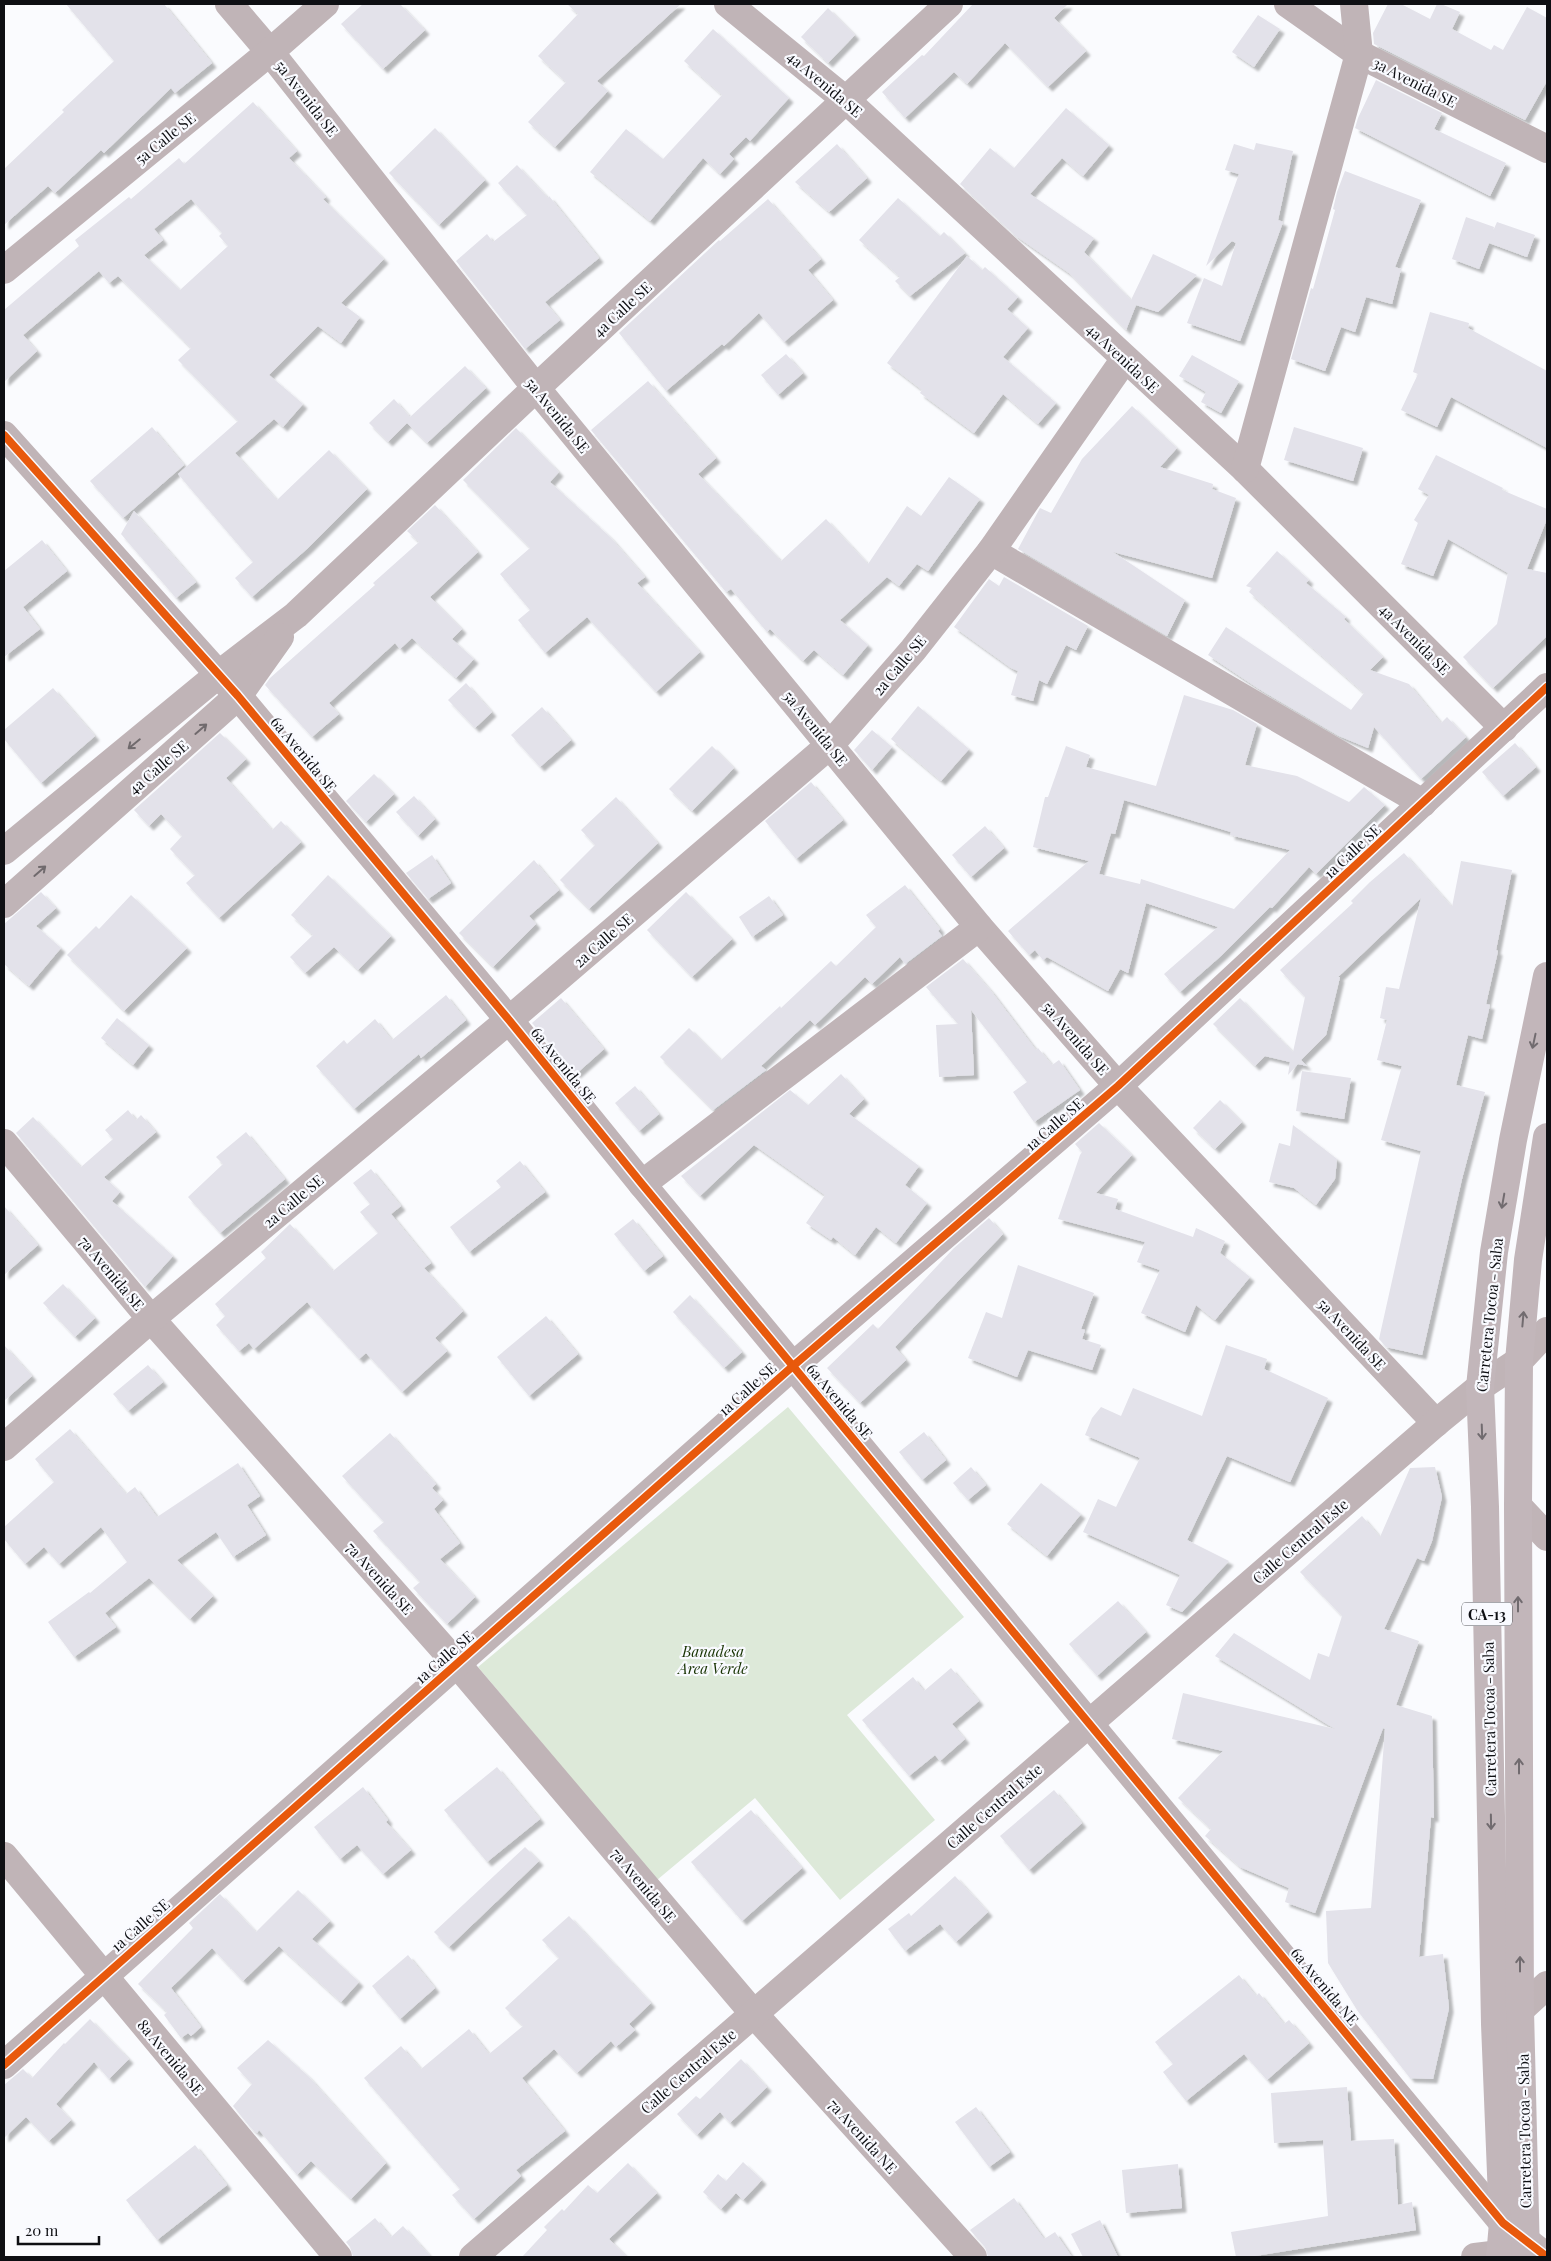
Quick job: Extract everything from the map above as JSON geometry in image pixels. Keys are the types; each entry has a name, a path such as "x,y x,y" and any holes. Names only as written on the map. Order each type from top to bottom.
{"main road":[{"name":"Carretera Tocoa - Saba","path":"1506,2253 1503,2223 1495,2024 1485,1517 1480,1387 1494,1252 1513,1140 1547,976"},
{"name":"Carretera Tocoa - Saba","path":"1506,2253 1520,2010 1519,1361 1528,1260 1546,1150"}],"street":[{"name":"5a Avenida SE","path":"229,4 270,52 536,388 979,927 1118,1086 1436,1423"},
{"name":"5a Calle SE","path":"4,270 270,52 325,4"},
{"name":"4a Avenida SE","path":"728,4 847,101 1124,360 1244,469 1504,728"},
{"name":"4a Calle SE","path":"4,851 219,674 296,616 536,388 847,101 949,4"},
{"name":"3a Avenida SE","path":"1288,4 1360,54 1547,149"},
{"path":"1244,469 1360,54 1354,4"},
{"name":"2a Calle SE","path":"4,1447 151,1319 509,1020 830,745 913,650 991,551 1124,360"},
{"name":"6a Avenida SE","path":"4,435 238,696 509,1020 642,1184 1090,1723"},
{"path":"991,551 1424,803"},
{"name":"4a Calle SE","path":"4,904 238,696 296,616"},
{"name":"1a Calle SE","path":"4,2065 794,1366 1118,1086 1547,687"},
{"path":"642,1184 979,927"},
{"name":"7a Avenida SE","path":"4,1143 151,1319 456,1664 754,2014"},
{"name":"Calle Central Este","path":"473,2257 1436,1423 1480,1387 1519,1361 1547,1331"},
{"path":"1518,1506 1547,1537"},
{"name":"6a Avenida NE","path":"1090,1723 1503,2223"},
{"name":"8a Avenida SE","path":"4,1856 338,2257"},
{"path":"1495,2024 1520,2010 1547,1985"},
{"name":"7a Avenida NE","path":"754,2014 973,2257"},
{"path":"1506,2253 1547,2257"}],"green space":[{"name":"Banadesa Area Verde","path":"788,1407 964,1617 847,1715 935,1820 840,1900 755,1798 657,1880 478,1667"}],"building":[{"path":"66,4 164,4 212,63 175,93 171,88 104,153 101,150 55,193 48,186 4,225 4,169 114,61"},
{"path":"363,4 400,4 425,30 383,69 341,24"},
{"path":"567,4 681,4 597,81 608,91 555,147 528,122 566,82 538,56 578,14"},
{"path":"973,4 1068,4 1054,18 1086,51 1048,87 1005,43 967,84 954,72 905,118 882,92 922,55 924,56"},
{"path":"1388,4 1401,4 1430,19 1437,4 1460,12 1452,29 1491,50 1494,45 1503,50 1527,7 1547,18 1547,81 1525,120 1374,44 1373,33"},
{"path":"828,8 855,35 828,63 801,37"},
{"path":"1258,15 1280,29 1254,67 1232,52"},
{"path":"713,29 789,98 750,141 746,137 729,154 734,159 720,174 703,158 650,221 590,172 626,129 663,159 722,95 684,61"},
{"path":"1376,80 1442,113 1434,129 1506,163 1490,196 1355,128"},
{"path":"253,102 297,151 289,158 326,197 323,199 384,259 341,303 360,317 341,343 318,326 269,375 303,404 283,427 274,419 235,453 277,500 329,450 367,489 308,548 252,597 235,578 253,562 178,474 238,421 178,360 191,348 118,276 109,283 99,271 23,335 37,351 4,382 4,310 79,246 75,240 129,197 131,199 179,158 184,164","holes":["191,199 222,233 219,236 228,246 180,290 144,255 163,240 154,229"]},
{"path":"1066,108 1109,145 1083,176 1062,158 1030,194 1094,238 1084,252 1131,300 1153,254 1197,275 1158,312 1136,305 1126,330 1069,273 1016,236 960,184 990,148 1014,168"},
{"path":"435,128 485,180 439,225 389,173"},
{"path":"1256,143 1293,151 1278,220 1283,222 1240,341 1187,323 1204,278 1222,286 1236,243 1232,241 1206,266 1239,174 1225,170 1234,144 1254,150"},
{"path":"837,144 867,178 829,212 795,182"},
{"path":"517,165 548,198 549,196 599,258 545,302 560,320 525,349 456,261 487,234 493,242 527,215 498,183"},
{"path":"1345,171 1421,200 1395,267 1401,269 1392,304 1366,297 1355,332 1341,327 1325,371 1291,359 1335,210 1333,209 1337,192"},
{"path":"898,198 940,236 944,232 965,253 910,296 895,281 900,277 859,240"},
{"path":"768,199 821,259 808,270 833,300 784,342 759,313 724,346 722,344 666,391 619,333 719,240"},
{"path":"1466,217 1494,227 1493,231 1497,222 1535,235 1527,257 1489,243 1479,269 1452,259"},
{"path":"967,256 982,270 985,267 1018,297 1007,309 1028,328 1003,357 1056,403 1038,424 1003,394 974,433 920,393 922,390 887,363"},
{"path":"1430,312 1469,323 1468,328 1547,371 1547,448 1451,397 1437,427 1401,410 1418,374 1413,372"},
{"path":"786,354 803,373 778,395 761,375"},
{"path":"1192,355 1239,381 1221,413 1201,402 1206,392 1179,376"},
{"path":"465,366 486,388 427,443 407,423 388,442 369,423 394,399 410,417"},
{"path":"648,381 716,458 698,474 781,561 826,519 868,564 907,506 921,516 949,477 980,499 928,571 917,564 899,586 887,577 840,620 868,645 843,675 814,650 803,661 770,629 767,632 731,589 726,592 591,430"},
{"path":"1132,406 1177,448 1160,467 1213,484 1212,489 1236,498 1212,578 1113,552 1185,600 1167,636 1018,549 1040,508 1051,513 1082,459"},
{"path":"152,427 184,465 123,518 90,481"},
{"path":"1294,427 1363,448 1353,481 1284,460"},
{"path":"516,428 559,472 550,482 610,537 645,577 637,583 700,652 656,692 587,617 545,653 518,620 530,610 500,574 530,548 463,480"},
{"path":"1436,455 1503,488 1502,490 1547,509 1547,519 1527,569 1547,573 1547,636 1493,688 1463,657 1497,624 1508,573 1448,539 1433,576 1401,564 1418,523 1414,520 1429,495 1418,489"},
{"path":"435,505 478,552 430,597 462,629 452,639 474,659 456,678 412,638 400,649 395,643 329,703 339,714 312,737 265,685 270,678 375,585 373,583 419,542 407,531"},
{"path":"134,511 196,582 176,598 121,534"},
{"path":"42,540 67,571 23,607 40,629 4,657 4,571"},
{"path":"1277,551 1309,580 1306,583 1346,617 1344,619 1383,657 1370,670 1409,684 1441,723 1447,717 1466,737 1421,779 1374,727 1368,748 1339,736 1259,689 1208,655 1226,627 1351,710 1364,693 1249,592 1252,588 1246,586"},
{"path":"1004,577 1088,626 1076,650 1066,645 1047,684 1039,680 1033,701 1011,695 1018,671 954,627 989,579 999,586"},
{"path":"466,683 492,712 475,728 448,700"},
{"path":"53,688 95,736 41,783 4,739 4,730"},
{"path":"1184,695 1233,710 1257,724 1245,765 1297,776 1349,802 1364,787 1385,805 1316,874 1309,867 1272,908 1270,907 1222,955 1180,992 1164,974 1218,927 1146,903 1128,973 1120,969 1108,991 1047,957 1043,960 1035,950 1029,955 1008,931 1089,861 1033,847 1045,797 1048,797 1066,746 1090,755 1086,767 1156,786","holes":["1124,800 1231,832 1230,835 1290,850 1234,909 1141,879 1140,884 1099,874 1111,833 1115,834"]},
{"path":"918,706 969,749 941,781 891,739"},
{"path":"542,707 571,740 540,767 511,735"},
{"path":"872,730 892,747 872,770 854,750"},
{"path":"220,733 246,759 226,778 272,830 281,821 301,842 219,918 186,883 195,875 170,849 182,836 161,814 149,826 134,810"},
{"path":"1515,743 1536,767 1503,796 1482,772"},
{"path":"712,746 734,768 692,811 669,789"},
{"path":"374,774 394,794 366,822 346,801"},
{"path":"811,782 843,820 796,859 765,821"},
{"path":"414,796 435,819 418,836 396,812"},
{"path":"616,797 658,843 589,909 560,880 595,845 581,830"},
{"path":"985,826 1004,848 971,877 952,855"},
{"path":"1404,853 1452,907 1461,861 1512,870 1496,950 1498,951 1486,1004 1490,1005 1482,1039 1468,1035 1456,1085 1485,1092 1462,1179 1422,1355 1386,1347 1379,1339 1421,1151 1381,1140 1402,1066 1377,1060 1387,1020 1380,1018 1386,987 1399,989 1421,898 1338,977 1340,977 1326,1035 1301,1060 1307,1066 1298,1064 1288,1075 1290,1062 1265,1056 1255,1066 1213,1024 1240,998 1293,1052 1305,997 1280,970 1353,903 1351,901 1370,882"},
{"path":"432,855 451,883 428,899 406,873"},
{"path":"534,860 559,890 529,916 536,924 493,967 459,933"},
{"path":"328,875 391,936 358,970 334,947 305,973 290,957 313,935 291,915"},
{"path":"905,885 940,929 938,931 942,936 905,964 900,957 872,984 865,977 815,1025 810,1020 761,1066 766,1070 713,1110 660,1057 689,1028 721,1060 831,961 836,966 876,927 866,915"},
{"path":"41,892 56,908 36,926 61,948 29,986 4,964 4,924"},
{"path":"686,892 732,939 692,977 647,930"},
{"path":"131,895 187,948 124,1011 67,955 96,926 99,929"},
{"path":"769,896 783,915 752,937 739,917"},
{"path":"963,959 991,991 1036,1050 1038,1048 1052,1065 1059,1060 1080,1090 1034,1122 1013,1092 1027,1082 971,1010 974,1075 939,1077 936,1025 958,1024 926,987"},
{"path":"446,995 466,1020 421,1058 419,1054 354,1109 316,1066 344,1040 347,1044 375,1019 392,1040"},
{"path":"561,998 604,1049 576,1074 532,1023"},
{"path":"117,1018 149,1045 133,1065 101,1038"},
{"path":"1302,1071 1351,1078 1344,1119 1296,1111"},
{"path":"841,1074 864,1099 849,1114 919,1166 905,1185 927,1203 896,1243 876,1227 855,1255 833,1237 831,1240 806,1223 825,1195 754,1145 700,1196 681,1176 790,1090 808,1105"},
{"path":"635,1086 659,1114 639,1131 615,1103"},
{"path":"1220,1100 1242,1122 1215,1149 1193,1128"},
{"path":"128,1110 136,1120 141,1115 156,1132 104,1177 120,1192 112,1201 173,1256 145,1287 16,1133 33,1117 81,1167 113,1139 105,1130"},
{"path":"1099,1123 1132,1155 1096,1193 1118,1199 1115,1209 1193,1237 1196,1228 1225,1241 1220,1253 1250,1277 1215,1320 1196,1305 1185,1332 1141,1313 1160,1270 1137,1262 1145,1242 1058,1219 1082,1152 1075,1144"},
{"path":"1293,1125 1337,1159 1335,1179 1316,1205 1294,1188 1269,1182 1279,1143 1290,1146"},
{"path":"246,1132 285,1179 220,1233 188,1197 223,1164 216,1157"},
{"path":"520,1161 545,1192 469,1252 450,1227 501,1187 496,1181"},
{"path":"371,1169 401,1206 391,1214 431,1263 424,1268 463,1311 435,1338 447,1351 402,1392 366,1353 359,1359 307,1302 254,1349 249,1343 239,1351 216,1325 225,1316 215,1304 266,1258 261,1252 290,1224 333,1271 378,1233 360,1212 370,1204 353,1183"},
{"path":"4,1206 38,1245 4,1275"},
{"path":"989,1218 1003,1234 895,1347 906,1360 860,1403 827,1368 873,1324 878,1329 954,1248"},
{"path":"633,1219 663,1256 644,1271 614,1234"},
{"path":"1018,1265 1094,1293 1081,1329 1085,1330 1082,1339 1101,1345 1092,1370 1028,1350 1017,1377 968,1358 986,1312 1002,1318"},
{"path":"63,1284 95,1318 75,1337 43,1303"},
{"path":"690,1295 742,1352 724,1368 673,1312"},
{"path":"546,1316 578,1354 529,1396 497,1357"},
{"path":"4,1345 32,1376 4,1401"},
{"path":"1226,1345 1267,1359 1264,1369 1328,1398 1290,1482 1227,1456 1187,1540 1229,1561 1182,1612 1166,1605 1180,1575 1083,1532 1098,1499 1116,1507 1140,1458 1085,1435 1092,1418 1101,1407 1121,1416 1133,1388 1202,1416"},
{"path":"148,1365 163,1382 128,1411 113,1394"},
{"path":"70,1429 126,1494 135,1487 157,1517 238,1463 260,1496 247,1505 266,1535 233,1557 216,1532 177,1560 213,1596 190,1619 149,1578 105,1613 116,1627 74,1657 48,1622 90,1593 127,1562 101,1527 59,1564 44,1547 25,1564 4,1539 4,1527 54,1482 35,1459"},
{"path":"924,1432 946,1460 922,1480 899,1452"},
{"path":"390,1433 436,1484 432,1488 443,1500 434,1509 460,1543 440,1559 475,1597 447,1624 413,1588 420,1582 373,1531 384,1522 342,1476"},
{"path":"971,1467 986,1485 968,1500 953,1483"},
{"path":"1435,1467 1442,1497 1432,1541 1424,1561 1417,1558 1384,1629 1419,1641 1396,1705 1432,1716 1434,1818 1431,1817 1419,1957 1443,1954 1449,2008 1433,2079 1410,2078 1357,2010 1328,1963 1326,1911 1371,1908 1385,1729 1383,1728 1315,1913 1285,1902 1289,1888 1240,1867 1205,1836 1211,1829 1178,1798 1223,1751 1172,1739 1183,1693 1335,1729 1215,1656 1234,1633 1310,1680 1318,1653 1329,1657 1342,1616 1300,1572 1362,1516 1380,1537 1410,1468"},
{"path":"1041,1483 1081,1514 1047,1556 1007,1524"},
{"path":"1118,1601 1146,1632 1097,1676 1069,1644"},
{"path":"951,1668 979,1701 952,1724 965,1739 940,1761 935,1755 909,1776 862,1720 913,1677 924,1691"},
{"path":"497,1767 540,1819 487,1862 444,1810"},
{"path":"363,1787 388,1820 386,1822 411,1850 383,1874 357,1845 340,1859 314,1827"},
{"path":"1054,1790 1082,1823 1029,1870 1000,1836"},
{"path":"751,1810 802,1868 742,1921 691,1862"},
{"path":"525,1847 539,1861 449,1947 434,1932"},
{"path":"955,1876 988,1912 956,1942 940,1924 905,1951 888,1929 909,1913 911,1916"},
{"path":"298,1890 330,1921 312,1939 359,1982 341,2002 279,1946 243,1981 212,1948 171,1988 201,2027 191,2036 188,2033 181,2038 164,2015 167,2012 138,1984 193,1928 189,1923 220,1894 256,1932"},
{"path":"569,1916 651,2003 629,2024 635,2030 616,2047 611,2041 577,2073 554,2049 522,2078 565,2131 516,2170 521,2176 474,2219 452,2195 460,2189 364,2078 401,2046 421,2069 469,2029 489,2054 523,2026 505,2008 559,1958 542,1940"},
{"path":"408,1955 435,1988 400,2019 372,1986"},
{"path":"1239,1975 1256,1996 1259,1993 1284,2024 1289,2020 1309,2043 1267,2080 1244,2054 1186,2101 1163,2072 1173,2064 1155,2042"},
{"path":"90,2019 129,2059 109,2079 94,2062 56,2104 71,2120 49,2141 26,2117 4,2138 4,2085 23,2069 32,2078 64,2043"},
{"path":"268,2040 308,2076 386,2163 351,2199 311,2161 297,2175 259,2130 257,2133 250,2127 233,2106 252,2084 237,2068"},
{"path":"741,2059 767,2087 730,2123 720,2112 697,2135 677,2114 696,2096 700,2099"},
{"path":"1347,2087 1351,2141 1394,2139 1398,2205 1412,2202 1416,2230 1249,2257 1236,2257 1231,2232 1328,2216 1323,2140 1274,2143 1271,2093"},
{"path":"976,2107 1010,2152 989,2167 955,2122"},
{"path":"195,2145 227,2185 157,2240 126,2200"},
{"path":"743,2162 762,2180 743,2200 736,2193 721,2209 703,2192 718,2174 726,2181"},
{"path":"628,2163 657,2193 609,2239 627,2257 522,2257 547,2230 544,2227 562,2209 564,2211 588,2185 597,2193"},
{"path":"1178,2164 1182,2208 1126,2213 1122,2170"},
{"path":"1014,2198 1044,2239 1055,2232 1072,2257 988,2257 985,2247 970,2230"},
{"path":"375,2218 391,2237 403,2226 431,2257 353,2257 350,2247 346,2242"},
{"path":"1100,2220 1118,2257 1083,2257 1071,2234"}],"cycle path":[{"path":"4,435 238,696 509,1020 642,1184 1503,2223 1547,2257"},
{"path":"4,2065 793,1366 1118,1086 1547,687"}]}
